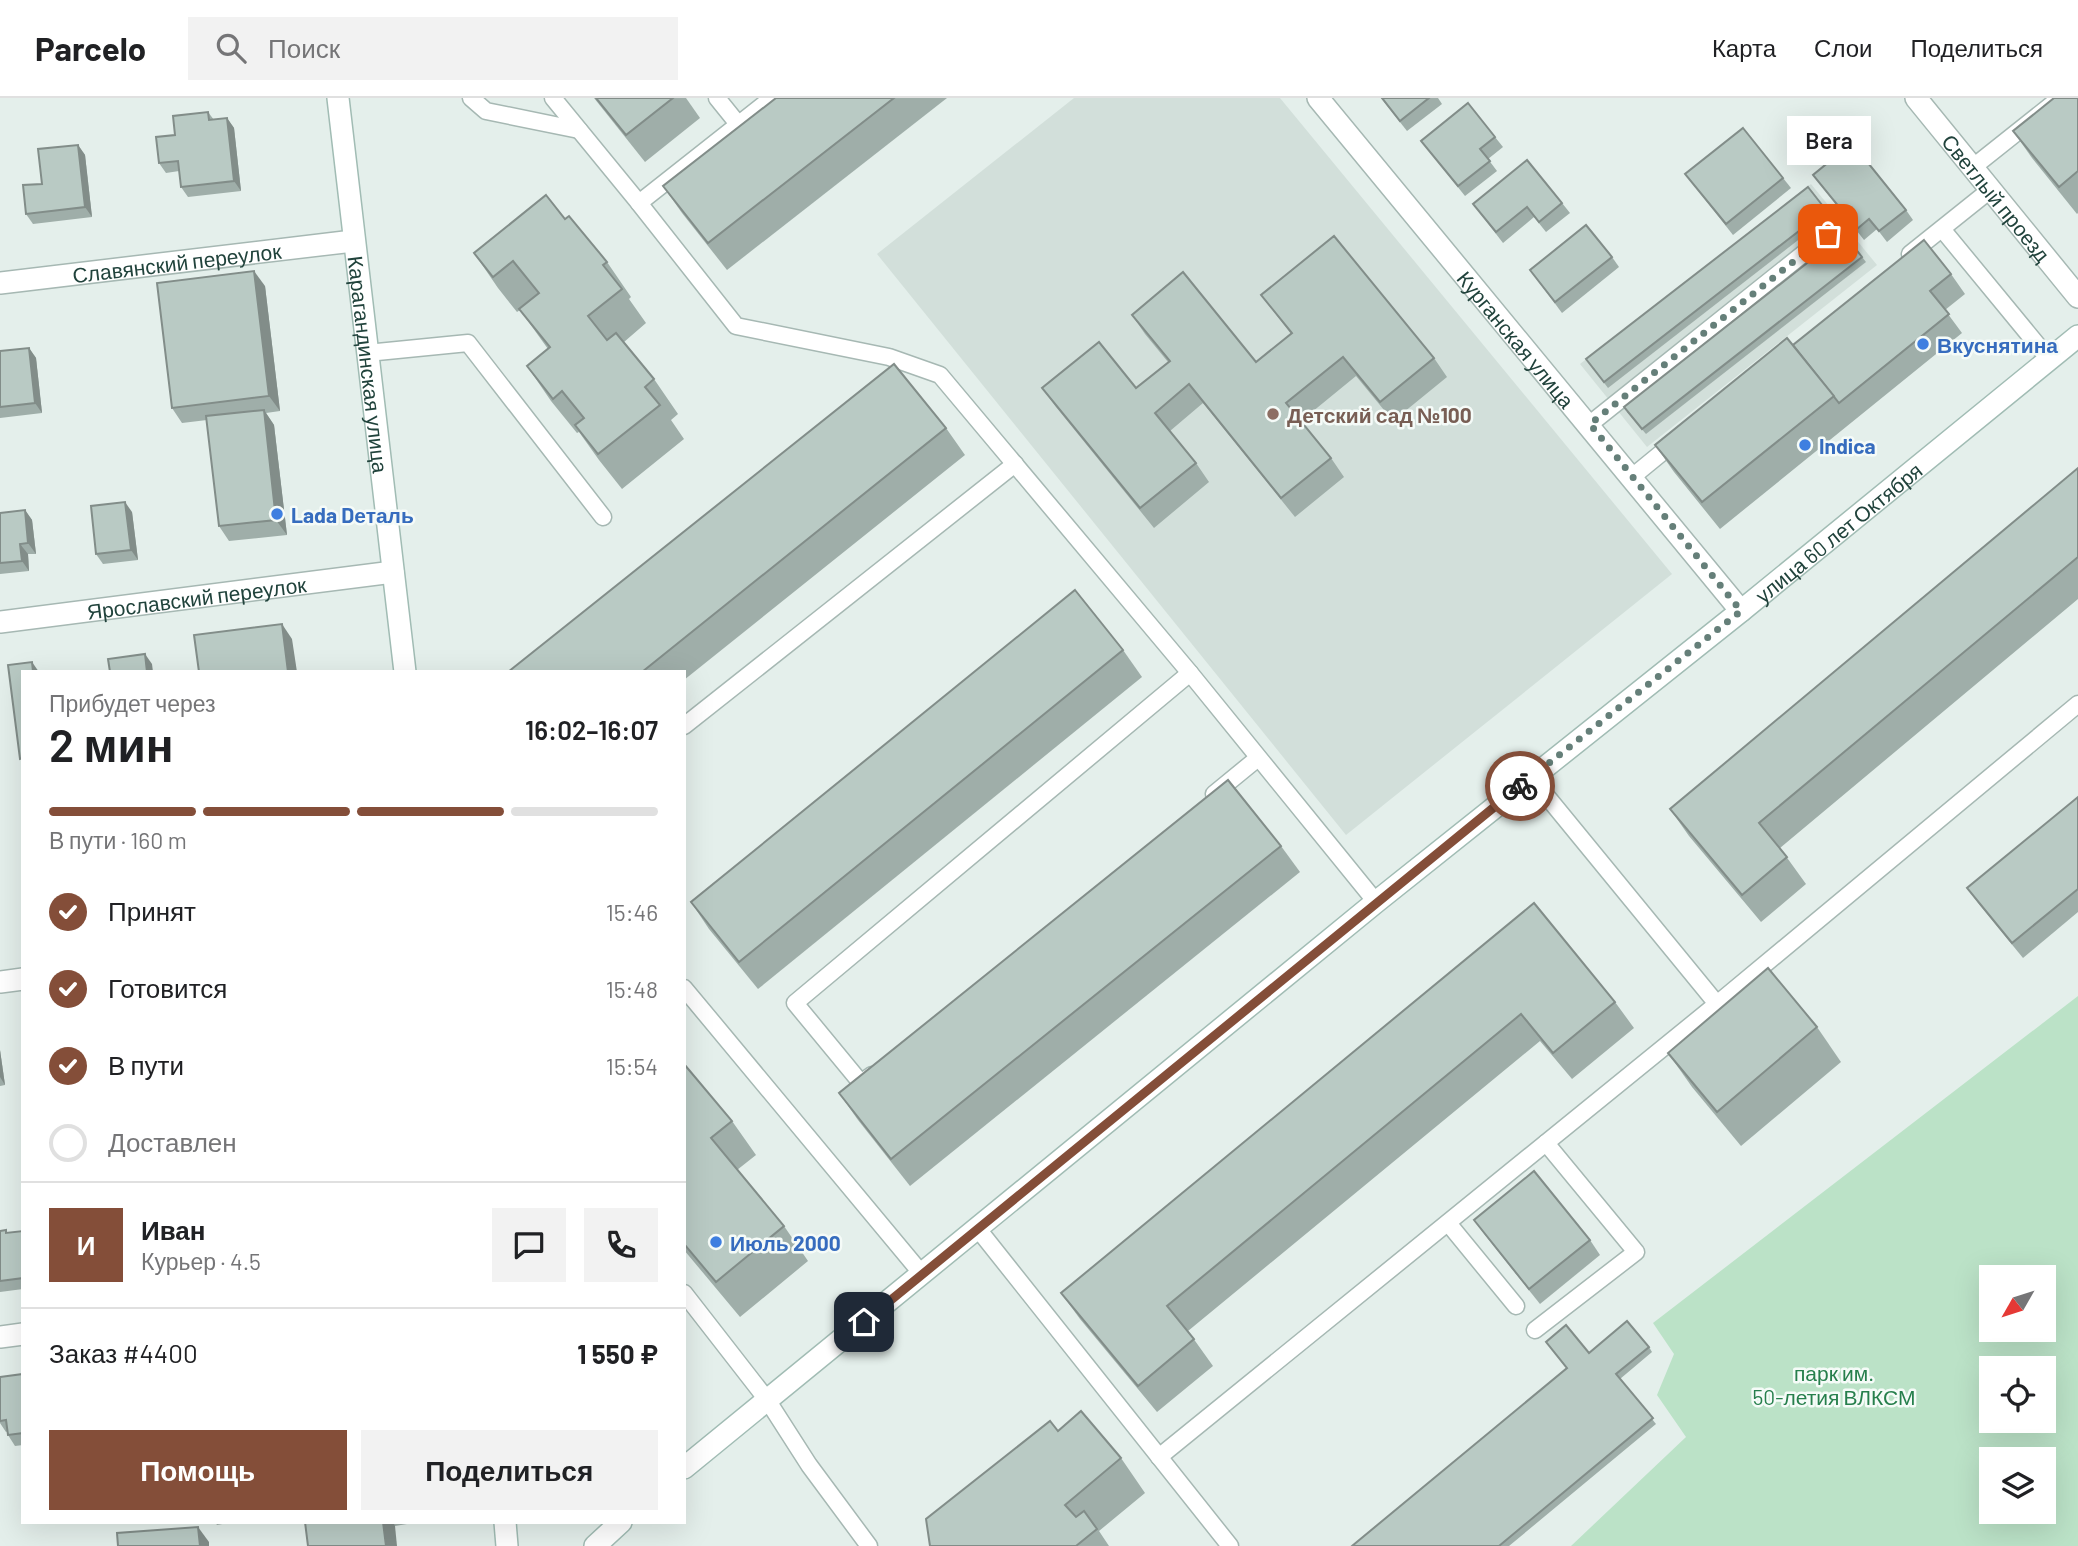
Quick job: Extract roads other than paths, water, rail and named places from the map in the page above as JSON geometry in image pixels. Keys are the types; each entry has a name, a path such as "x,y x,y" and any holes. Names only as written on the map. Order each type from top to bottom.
{"main road":[{"name":"Карагандинская улица","path":"338,98 405,670"},
{"name":"Курганская улица","path":"1318,98 1590,424 1741,611"},
{"name":"Светлый проезд","path":"1916,98 2078,297"},
{"name":"Славянский переулок","path":"0,284 354,240"},
{"name":"улица 60 лет Октября","path":"686,1466 1376,902 1741,611 2078,336"},
{"name":"Ярославский переулок","path":"0,622 393,572"},
{"path":"0,982 21,979"},
{"path":"0,1337 21,1334"},
{"path":"505,1524 507,1546"},
{"path":"595,1546 619,1524"}],"lane":[{"path":"471,98 486,111 579,131"},
{"path":"553,98 737,326 889,357 940,375 1190,673 1376,902"},
{"path":"717,98 738,124"},
{"path":"639,203 772,98"},
{"path":"1972,168 2060,98"},
{"path":"1901,261 1990,190"},
{"path":"1942,229 2049,359"},
{"path":"1590,424 1828,234"},
{"path":"367,354 468,343 603,517"},
{"path":"1632,477 1685,434"},
{"path":"686,724 1015,464"},
{"path":"883,1065 861,1083 795,1003 1190,673"},
{"path":"1159,1457 1717,1004 2078,704"},
{"path":"1204,802 1258,758"},
{"path":"1531,777 1717,1004"},
{"path":"686,990 922,1275"},
{"path":"1535,1330 1636,1252 1546,1143"},
{"path":"1448,1223 1516,1306"},
{"path":"978,1229 1230,1546"},
{"path":"686,1296 768,1401 809,1465 869,1546"}],"place":[{"name":"Bera","path":"1828,234"},
{"name":"Вкуснятина","path":"1923,344"},
{"name":"Детский сад №100","path":"1273,414"},
{"name":"Indica","path":"1805,445"},
{"name":"Lada Dеталь","path":"277,514"},
{"name":"Июль 2000","path":"716,1242"}],"park label":[{"name":"парк им. 50-летия ВЛКСМ","path":"1834,1384"}]}
